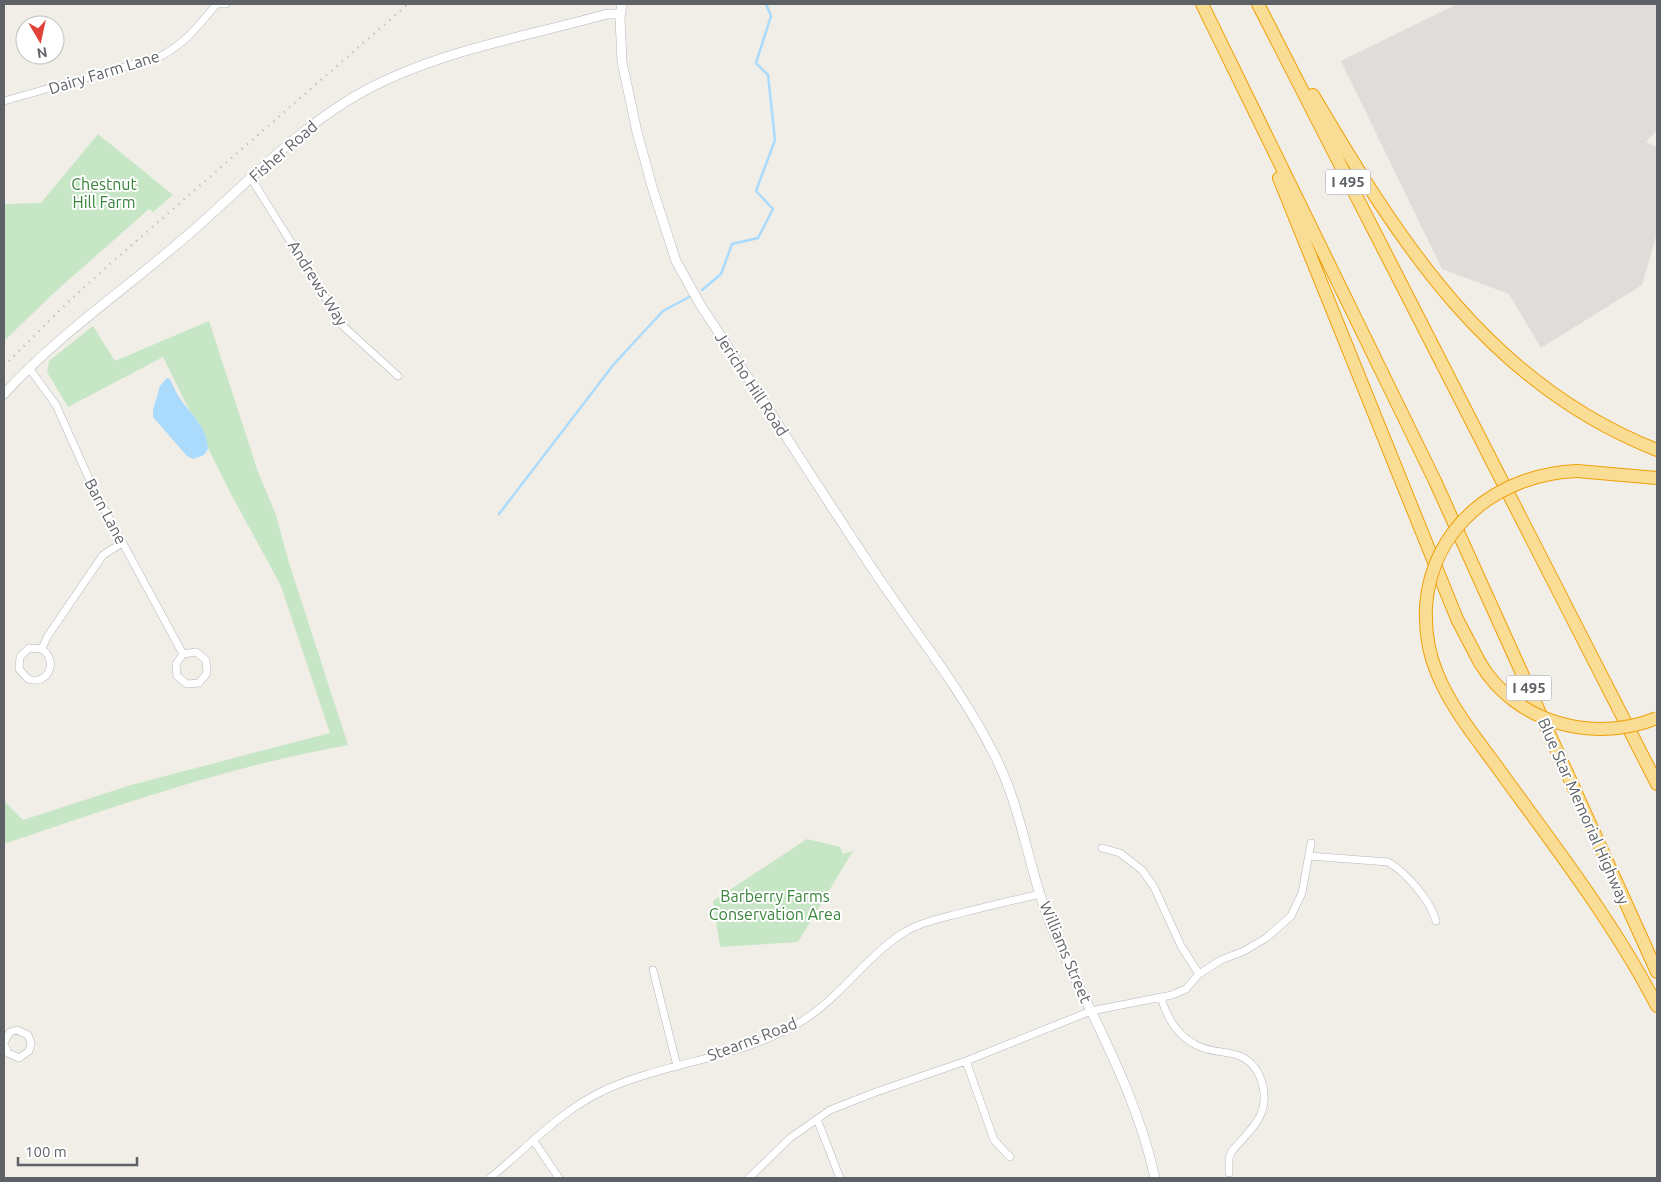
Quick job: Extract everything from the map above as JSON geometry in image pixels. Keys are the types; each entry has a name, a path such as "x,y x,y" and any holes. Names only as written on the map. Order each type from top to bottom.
{"highway":[{"name":"I 495","path":"1202,4 1238,78"},
{"name":"I 495","path":"1258,4 1657,784"},
{"path":"1258,4 1372,192 1428,270 1468,320 1507,358 1554,395 1603,425 1657,450"},
{"name":"Blue Star Memorial Highway","path":"1238,78 1447,506 1657,972"},
{"path":"1238,78 1454,612 1480,662 1494,683 1514,701 1539,715 1561,724 1583,729 1608,729 1631,726 1657,718"},
{"path":"1657,478 1577,471 1544,474 1498,492 1475,508 1456,527 1442,548 1430,578 1426,606 1430,653 1437,674 1447,694 1596,905 1630,957 1657,1006"}],"street":[{"name":"Dairy Farm Lane","path":"4,102 159,56 177,48 188,38 216,4 226,4"},
{"name":"Jericho Hill Road","path":"622,4 620,14 622,62 632,112 664,228 686,282 878,576 954,685 978,725"},
{"name":"Fisher Road","path":"4,394 56,341 188,235 292,141 328,113 383,81 424,64 463,51 607,14 620,14"},
{"name":"Andrews Way","path":"251,178 343,326 398,376"},
{"name":"Barn Lane","path":"28,368 56,405 95,492 183,654"},
{"path":"42,649 54,627 103,555 122,542"},
{"path":"29,648 42,649 50,658 50,671 40,680 28,679 19,670 20,657 29,648"},
{"path":"196,652 206,660 207,673 200,683 187,684 177,676 176,664 183,654 196,652"},
{"name":"Williams Street","path":"978,725 1008,784 1055,936 1092,1010 1118,1068 1138,1117 1155,1178"},
{"path":"749,1178 784,1144 830,1110 966,1061 1092,1010 1161,998 1186,989 1200,974 1221,960 1253,947 1280,927 1291,916 1302,894 1311,843"},
{"path":"1102,848 1120,853 1142,870 1154,887 1181,946 1200,974"},
{"path":"1309,856 1388,862 1399,868 1433,910 1436,921"},
{"name":"Stearns Road","path":"490,1178 533,1140 592,1096 626,1081 735,1049 797,1024 852,980 875,955 916,926 1041,894"},
{"path":"653,970 677,1066"},
{"path":"1161,998 1173,1026 1183,1036 1198,1046 1238,1055 1258,1072 1263,1085 1264,1095 1260,1117 1232,1151 1229,1158 1229,1173"},
{"path":"966,1061 994,1140 1010,1157"},
{"path":"817,1119 840,1178"},
{"path":"533,1140 559,1178"}],"shaded area":[{"path":"1457,4 1657,4 1657,130 1646,142 1657,147 1657,233 1642,285 1541,348 1509,294 1442,269 1341,61"}],"green space":[{"name":"Chestnut Hill Farm","path":"98,134 173,195 153,212 149,209 56,291 4,341 4,204 41,203"},
{"path":"209,321 258,472 276,515 289,563 348,745 260,764 174,788 4,844 4,801 23,820 131,785 330,733 281,586 231,494 163,357 68,407 47,372 49,361 93,326 115,361"},
{"name":"Barberry Farms Conservation Area","path":"807,839 840,847 843,854 853,851 798,942 720,947 713,901"}],"water":[{"path":"167,378 170,379 179,397 202,427 208,449 204,455 193,459 187,456 153,417 153,410 160,386"}],"waterway":[{"path":"702,290 721,274 732,244 758,238 773,209 756,191 775,140 768,75 756,63 771,16 766,4"},
{"path":"499,514 614,364 663,311 689,297"}],"railway":[{"path":"4,366 68,302 110,264 408,4"}]}
